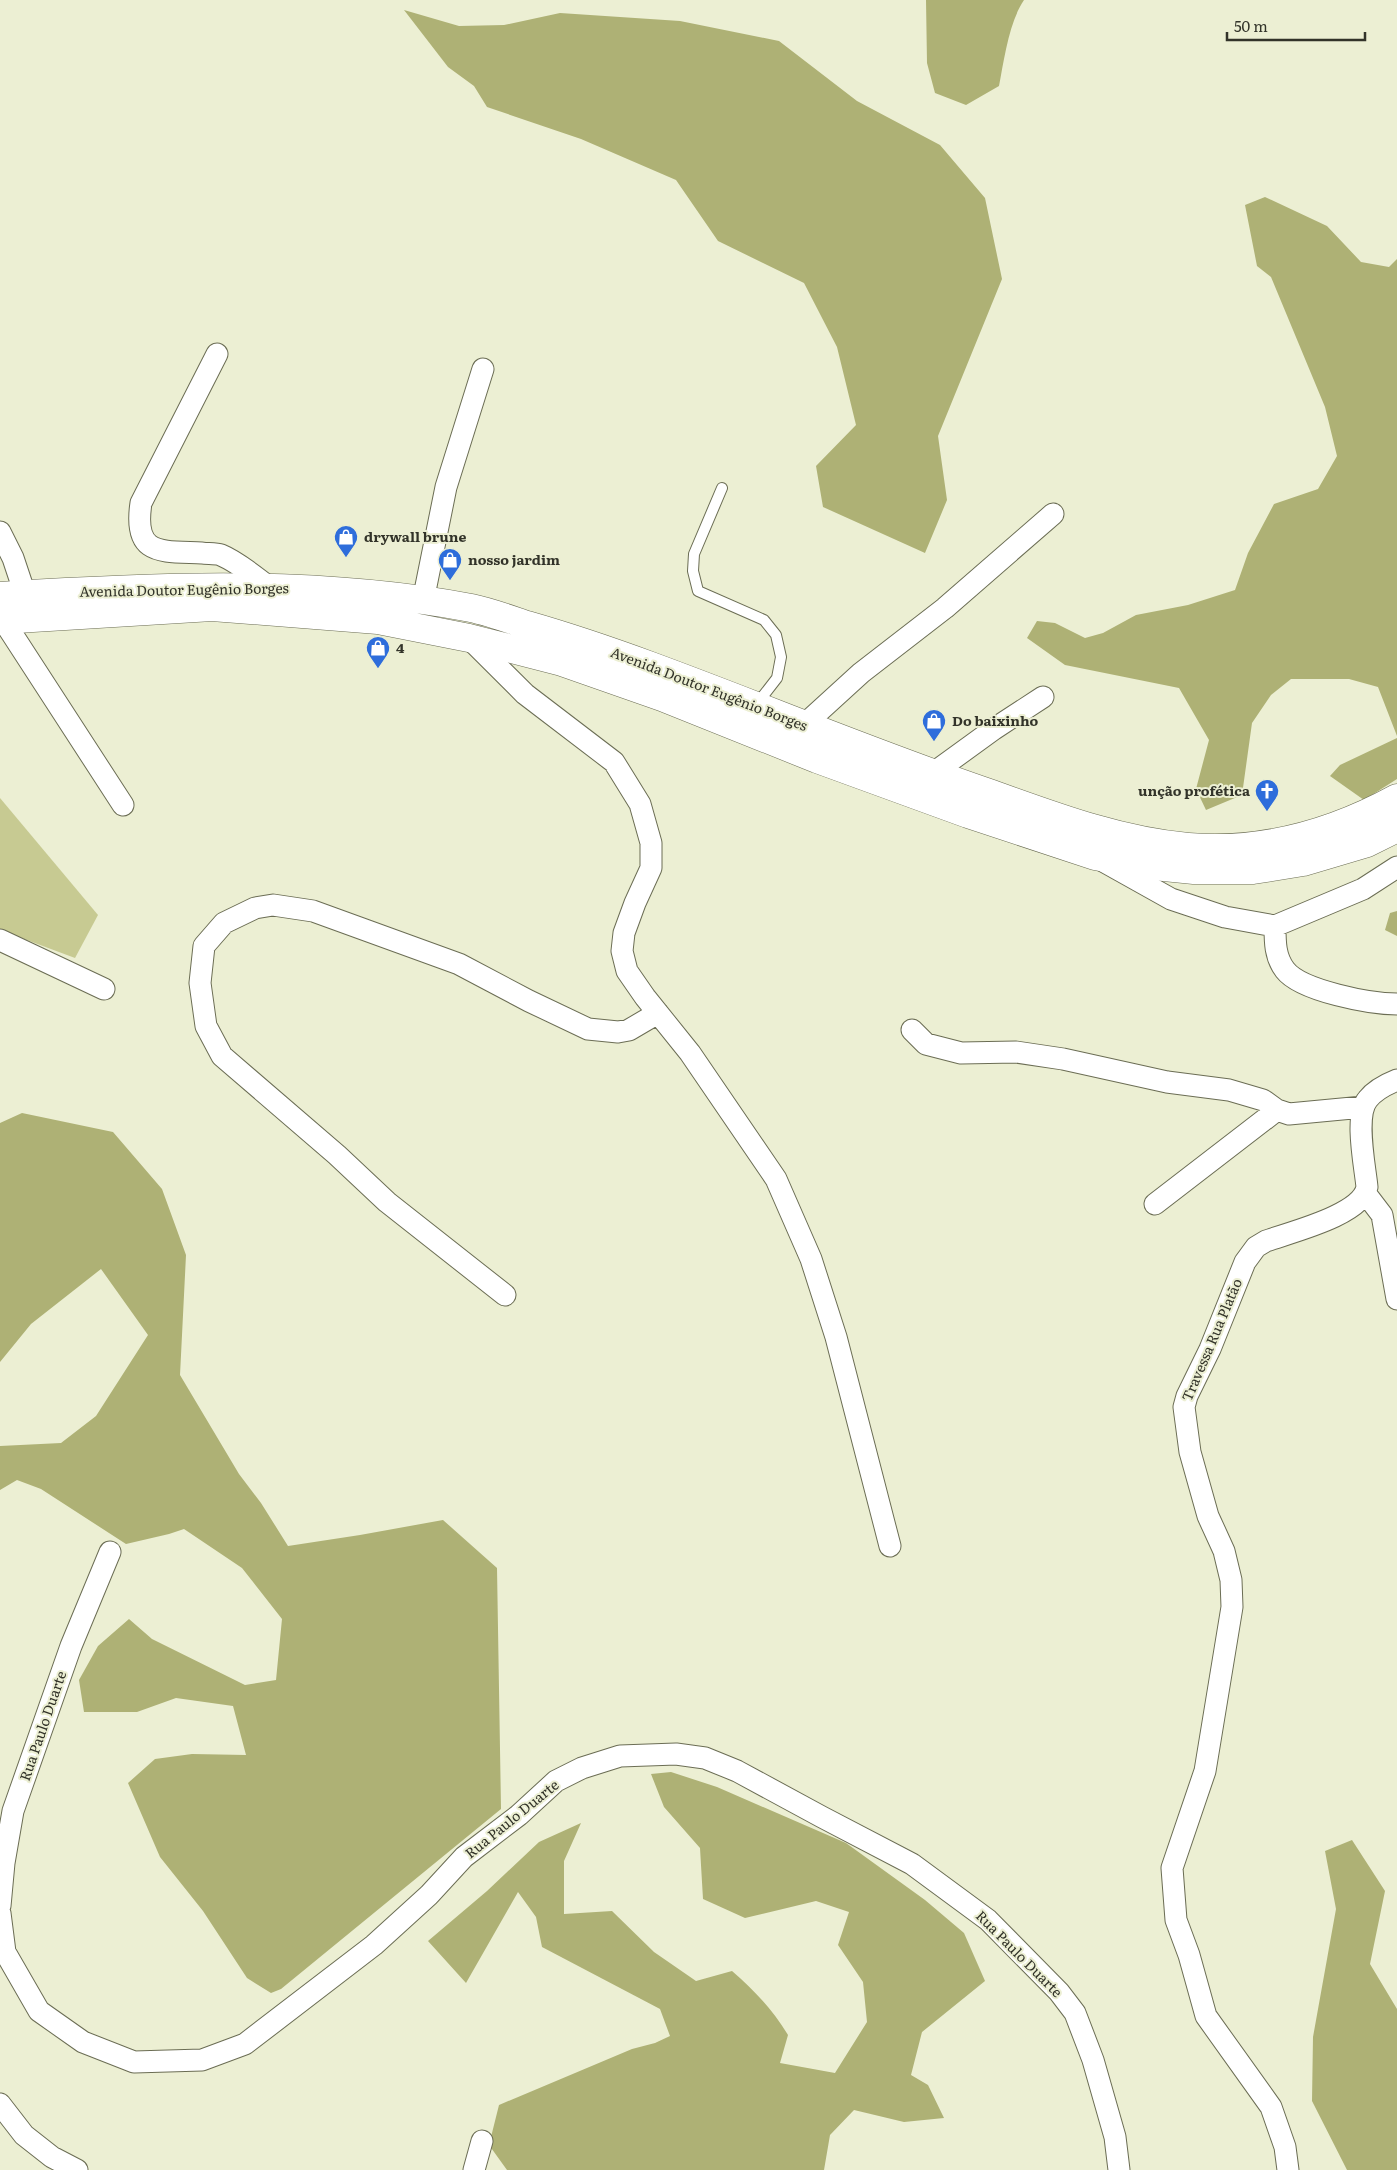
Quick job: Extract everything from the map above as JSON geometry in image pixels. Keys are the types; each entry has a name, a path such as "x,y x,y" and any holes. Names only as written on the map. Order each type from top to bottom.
{"highway":[{"name":"Avenida Doutor Eugênio Borges","path":"7,608 108,589 269,587 379,594 474,609 591,644 932,774 1072,823 1139,841 1190,847 1249,847 1301,838 1362,817 1397,798"},
{"name":"Avenida Doutor Eugênio Borges","path":"7,608 212,607 378,620 469,638 562,662 662,697 861,775 968,814 1095,856 1144,865 1194,870 1253,870 1303,862 1367,843 1397,828"}],"street":[{"path":"217,354 141,503 139,526 144,541 150,548 167,551 220,554 243,567 269,587"},
{"path":"423,601 446,487 483,369"},
{"path":"804,725 861,673 945,608 1053,514"},
{"path":"0,532 13,558 7,608 123,805"},
{"path":"469,638 525,694 614,762 640,804 651,843 651,868 624,933 622,951 627,971 690,1053 776,1179 811,1259 836,1337 890,1546"},
{"path":"932,774 994,728 1043,697"},
{"path":"1095,856 1170,899 1225,917 1275,926 1363,889 1397,867"},
{"path":"505,1295 387,1202 308,1129 222,1056 206,1026 200,983 204,946 224,923 256,908 273,905 313,911 459,964 588,1030 618,1032 629,1030 658,1013"},
{"path":"1275,926 1275,952 1285,970 1297,980 1321,990 1378,1004 1397,1004"},
{"path":"0,940 104,989"},
{"path":"912,1030 926,1044 961,1053 1016,1052 1064,1059 1167,1082 1229,1090 1263,1100 1277,1110 1289,1114 1363,1107"},
{"path":"1397,1080 1384,1086 1368,1098 1363,1107 1361,1119 1366,1194 1382,1215 1397,1298"},
{"path":"1155,1204 1277,1110"},
{"name":"Travessa Rua Platão","path":"1288,2170 1285,2147 1271,2107 1206,2016 1176,1920 1172,1868 1205,1771 1232,1606 1231,1580 1224,1551 1208,1516 1190,1452 1184,1416 1187,1396 1210,1349 1245,1262 1256,1247 1266,1241 1339,1214 1354,1205 1366,1194"},
{"name":"Rua Paulo Duarte","path":"0,1906 6,1805 110,1552"},
{"name":"Rua Paulo Duarte","path":"0,1913 5,1952 39,2011 83,2042 134,2062 202,2060 245,2044 374,1945 429,1895 464,1857 519,1815 556,1781 582,1768 620,1756 676,1754 705,1758 736,1771 912,1864 988,1920 1059,1992 1076,2013 1094,2060 1115,2137 1119,2170"},
{"path":"0,2104 24,2135 52,2157 77,2170"},
{"path":"474,2170 482,2141"}],"lane":[{"path":"722,488 694,554 693,571 698,592 764,620 776,636 781,657 777,678 756,706"}],"green space":[{"path":"926,0 1024,0 1014,19 999,86 966,105 935,93 927,63"},
{"path":"404,10 459,26 504,25 560,13 680,21 779,41 857,101 940,145 985,198 1002,279 938,436 947,500 925,553 823,507 816,466 856,425 837,347 804,283 718,241 676,180 581,139 487,107 474,86 448,67"},
{"path":"1265,197 1327,226 1361,262 1389,267 1397,259 1397,736 1378,687 1349,679 1291,679 1271,695 1252,723 1242,795 1206,810 1196,789 1209,740 1179,688 1065,665 1027,638 1037,621 1055,623 1085,638 1103,633 1136,615 1188,605 1235,590 1248,553 1274,504 1318,489 1337,456 1325,407 1271,277 1257,266 1245,205"},
{"path":"1397,738 1397,779 1364,800 1330,776 1340,765"},
{"path":"0,798 98,915 75,958 0,930"},
{"path":"1397,911 1397,936 1385,930 1390,913"},
{"path":"22,1113 113,1132 162,1189 186,1255 180,1375 239,1474 261,1503 288,1546 443,1520 497,1568 501,1809 281,1989 271,1993 247,1978 203,1911 160,1857 128,1783 155,1759 192,1754 246,1755 233,1706 176,1698 137,1712 84,1712 79,1680 98,1646 129,1619 152,1639 245,1685 276,1680 282,1619 242,1568 184,1529 126,1544 41,1489 17,1480 0,1490 0,1446 61,1443 96,1416 148,1335 101,1269 31,1324 0,1362 0,1123"},
{"path":"671,1772 717,1787 846,1843 925,1900 964,1933 985,1981 922,2032 911,2075 928,2085 944,2118 904,2122 854,2110 830,2135 824,2170 507,2170 489,2145 499,2105 632,2049 655,2043 670,2036 660,2009 542,1947 536,1917 518,1892 466,1983 428,1941 487,1891 539,1842 581,1823 564,1861 564,1914 612,1911 654,1952 696,1981 732,1971 763,2001 788,2035 780,2063 835,2073 867,2022 863,1982 838,1945 849,1912 816,1901 745,1918 703,1899 700,1848 664,1807 651,1774"},
{"path":"1352,1840 1385,1891 1370,1964 1397,2009 1397,2170 1347,2170 1312,2101 1313,2037 1336,1909 1325,1851"}],"place":[{"name":"drywall brune","path":"346,558"},
{"name":"nosso jardim","path":"450,581"},
{"name":"4","path":"378,669"},
{"name":"Do baixinho","path":"934,742"},
{"name":"unção profética","path":"1267,812"}]}
